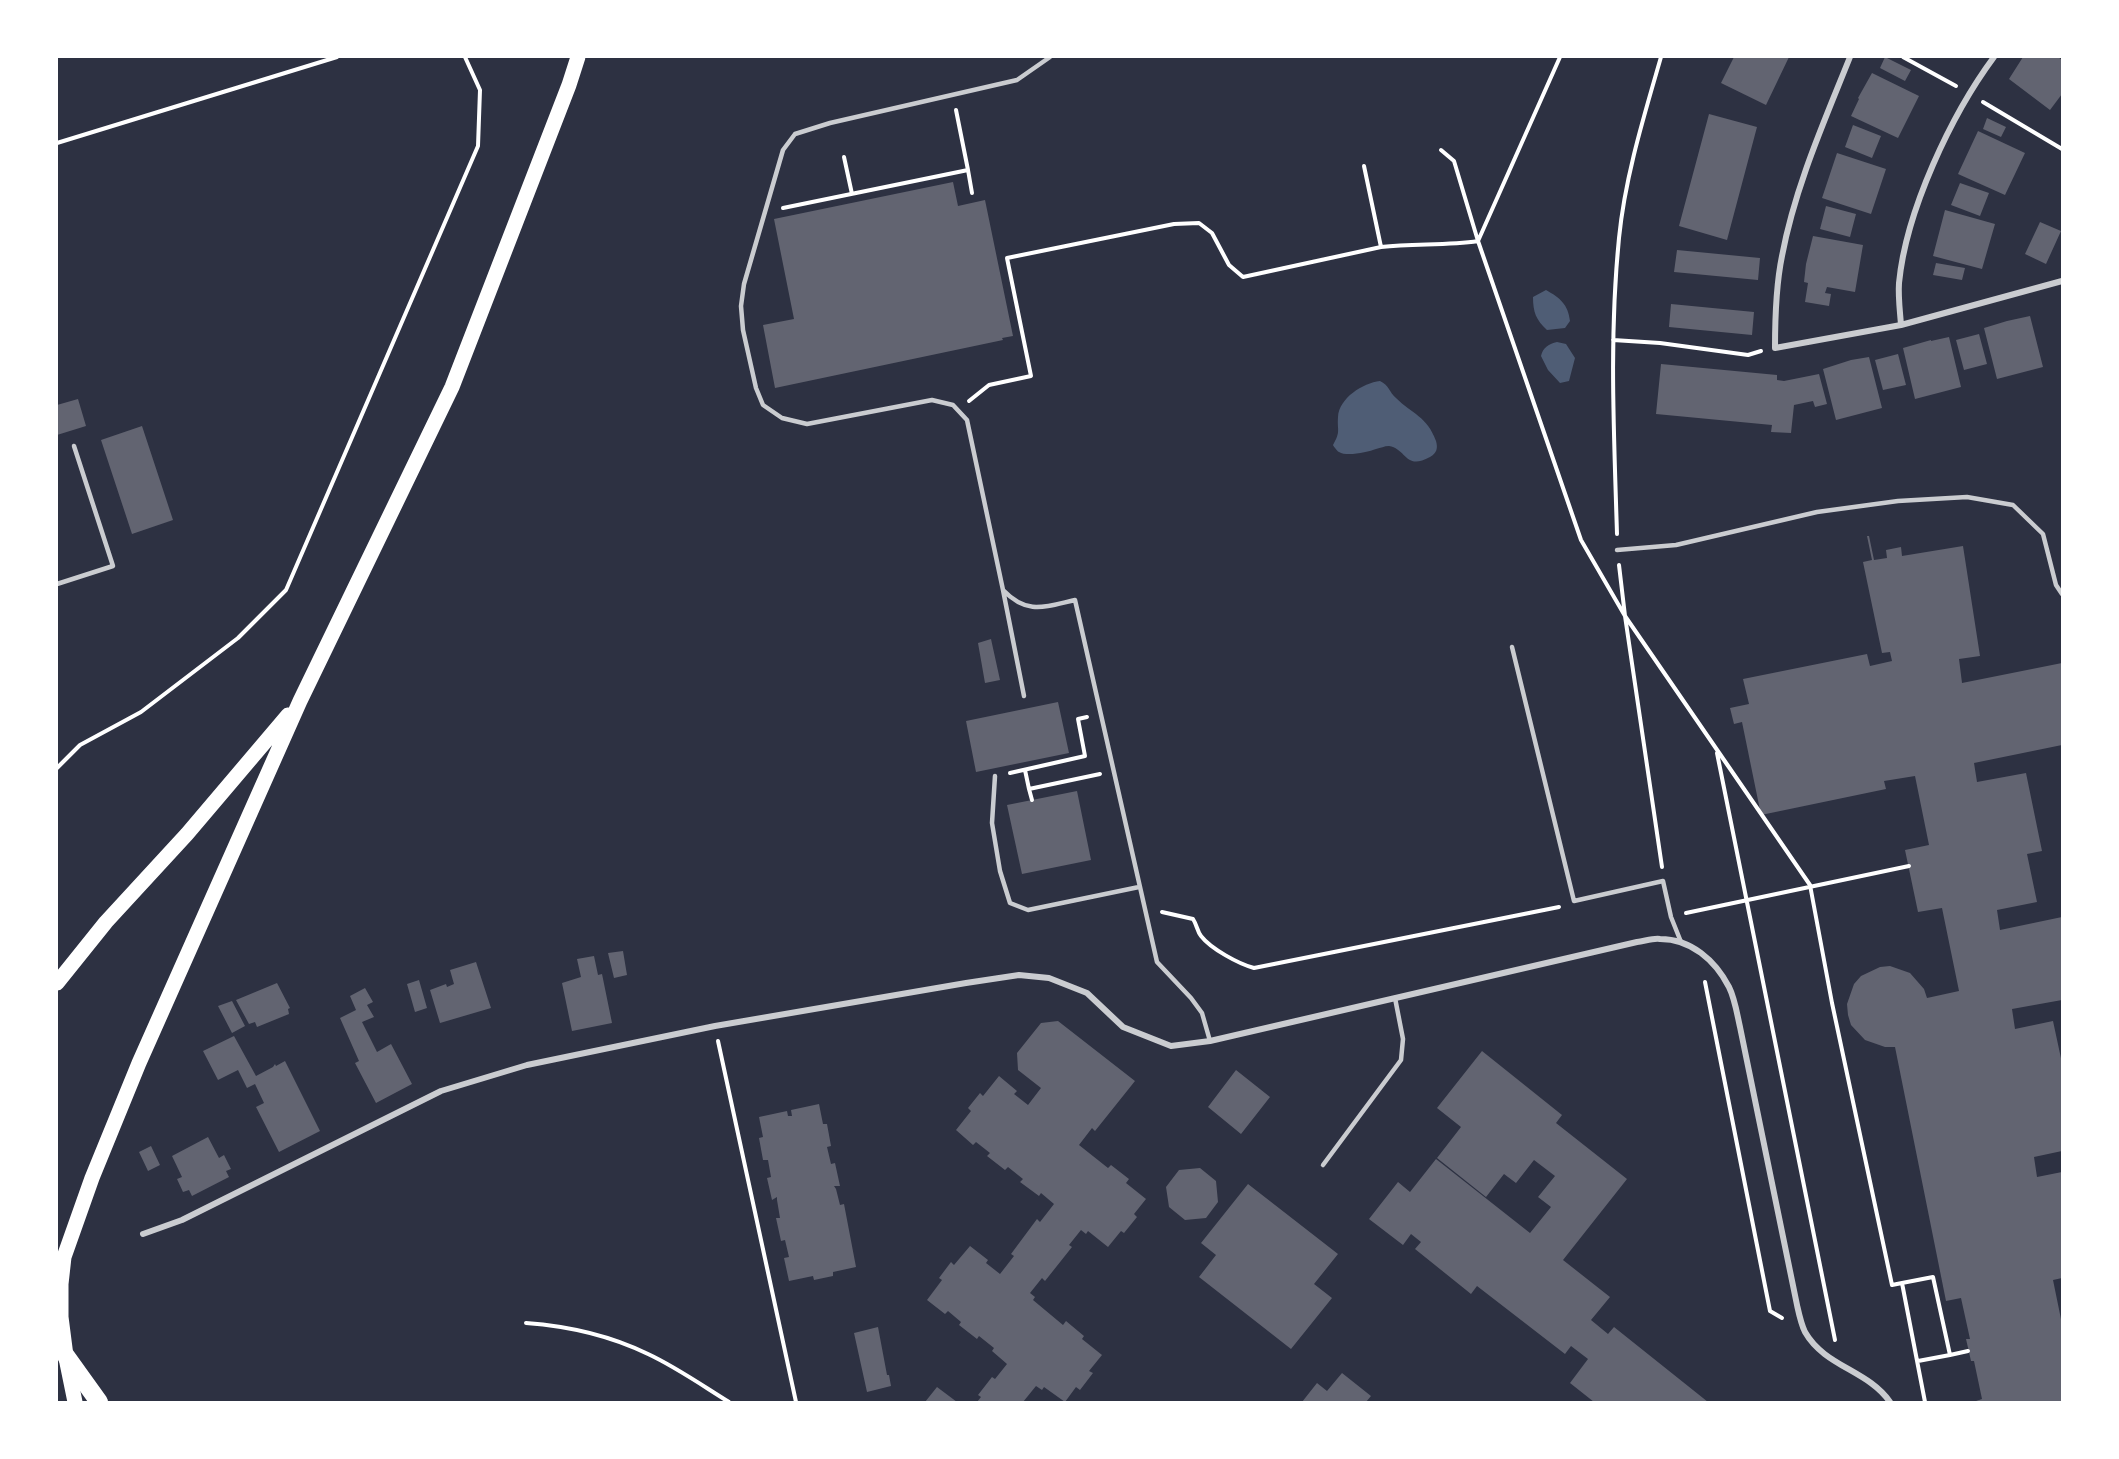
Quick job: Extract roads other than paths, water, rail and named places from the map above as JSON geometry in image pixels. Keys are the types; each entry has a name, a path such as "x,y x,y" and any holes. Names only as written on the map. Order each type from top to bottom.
{"highway":[{"path":"61,1349 99,1402"}],"main road":[{"path":"75,1402 61,1349 61,1284 64,1257 70,1235 139,1063 300,701 452,387 578,57"},
{"path":"57,983 106,921 187,834 300,701"}],"street":[{"path":"1850,57 1805,170 1782,257 1775,348 1901,325 2062,281"},
{"path":"1901,325 1899,284 1910,230 1929,174 1968,94 1994,57"},
{"path":"144,1234 182,1220 441,1091 527,1065 715,1026 966,982 1019,975 1049,978 1087,993 1123,1027 1171,1046 1210,1041 1660,938 1681,942 1701,951 1718,968 1730,988 1804,1330 1815,1346 1828,1358 1874,1382 1890,1402"}],"lane":[{"path":"1024,696 967,420 952,405 932,400 807,424 782,418 763,405 756,388 742,330 741,306 744,284 783,150 795,134 836,122 1017,80 1050,57"},
{"path":"57,584 113,566 74,446"},
{"path":"1617,550 1676,545 1816,512 1898,501 1967,497 2013,505 2043,534 2056,585 2062,594"},
{"path":"1003,590 1013,600 1025,606 1040,608 1075,600 1157,962 1202,1013 1210,1041"},
{"path":"1512,647 1574,901 1664,881 1671,916 1681,942"},
{"path":"995,776 992,823 1000,871 1010,903 1028,910 1139,887"},
{"path":"1323,1165 1401,1060 1404,1039 1395,998"}],"water":[{"path":"1546,290 1559,299 1567,310 1570,321 1565,328 1547,330 1538,319 1533,297"},
{"path":"1557,342 1566,344 1575,358 1569,381 1560,383 1548,370 1541,356 1547,346"},
{"path":"1380,381 1428,426 1437,444 1434,454 1416,462 1389,446 1352,454 1338,452 1334,447 1338,434 1339,410 1347,398 1360,388"}]}
